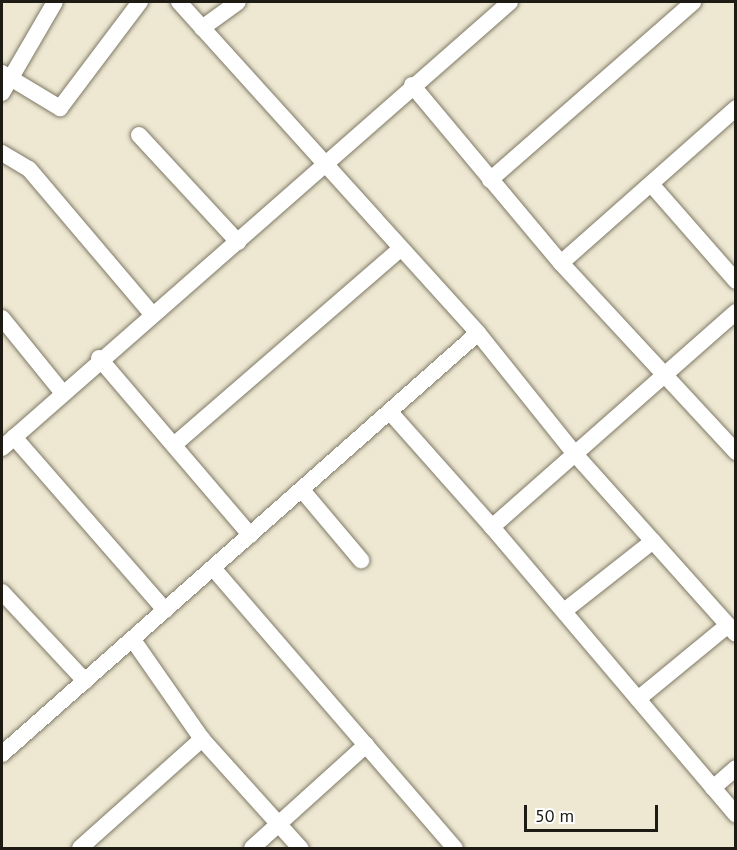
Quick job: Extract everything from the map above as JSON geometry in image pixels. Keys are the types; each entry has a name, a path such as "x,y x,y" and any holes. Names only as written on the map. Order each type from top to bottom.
{"street":[{"path":"2,93 6,75 55,2"},
{"path":"6,75 60,108 140,2"},
{"path":"179,2 399,250 478,333 575,454 731,630 638,699"},
{"path":"202,28 238,2"},
{"path":"165,610 8,442 99,358 238,242 412,85 510,2"},
{"path":"490,180 693,2"},
{"path":"412,85 561,263 666,374 735,452"},
{"path":"561,263 735,108"},
{"path":"139,135 238,242"},
{"path":"2,153 29,169 150,314"},
{"path":"651,184 735,281"},
{"path":"175,444 399,250"},
{"path":"492,527 735,312"},
{"path":"2,318 62,392"},
{"path":"2,754 478,333"},
{"path":"99,358 175,444 250,535"},
{"path":"390,412 492,527 735,814"},
{"path":"302,490 361,560"},
{"path":"564,611 653,541"},
{"path":"213,568 455,849"},
{"path":"3,598 85,681"},
{"path":"133,640 202,739 300,849"},
{"path":"80,849 202,739"},
{"path":"252,849 366,745"},
{"path":"714,788 735,768"}]}
